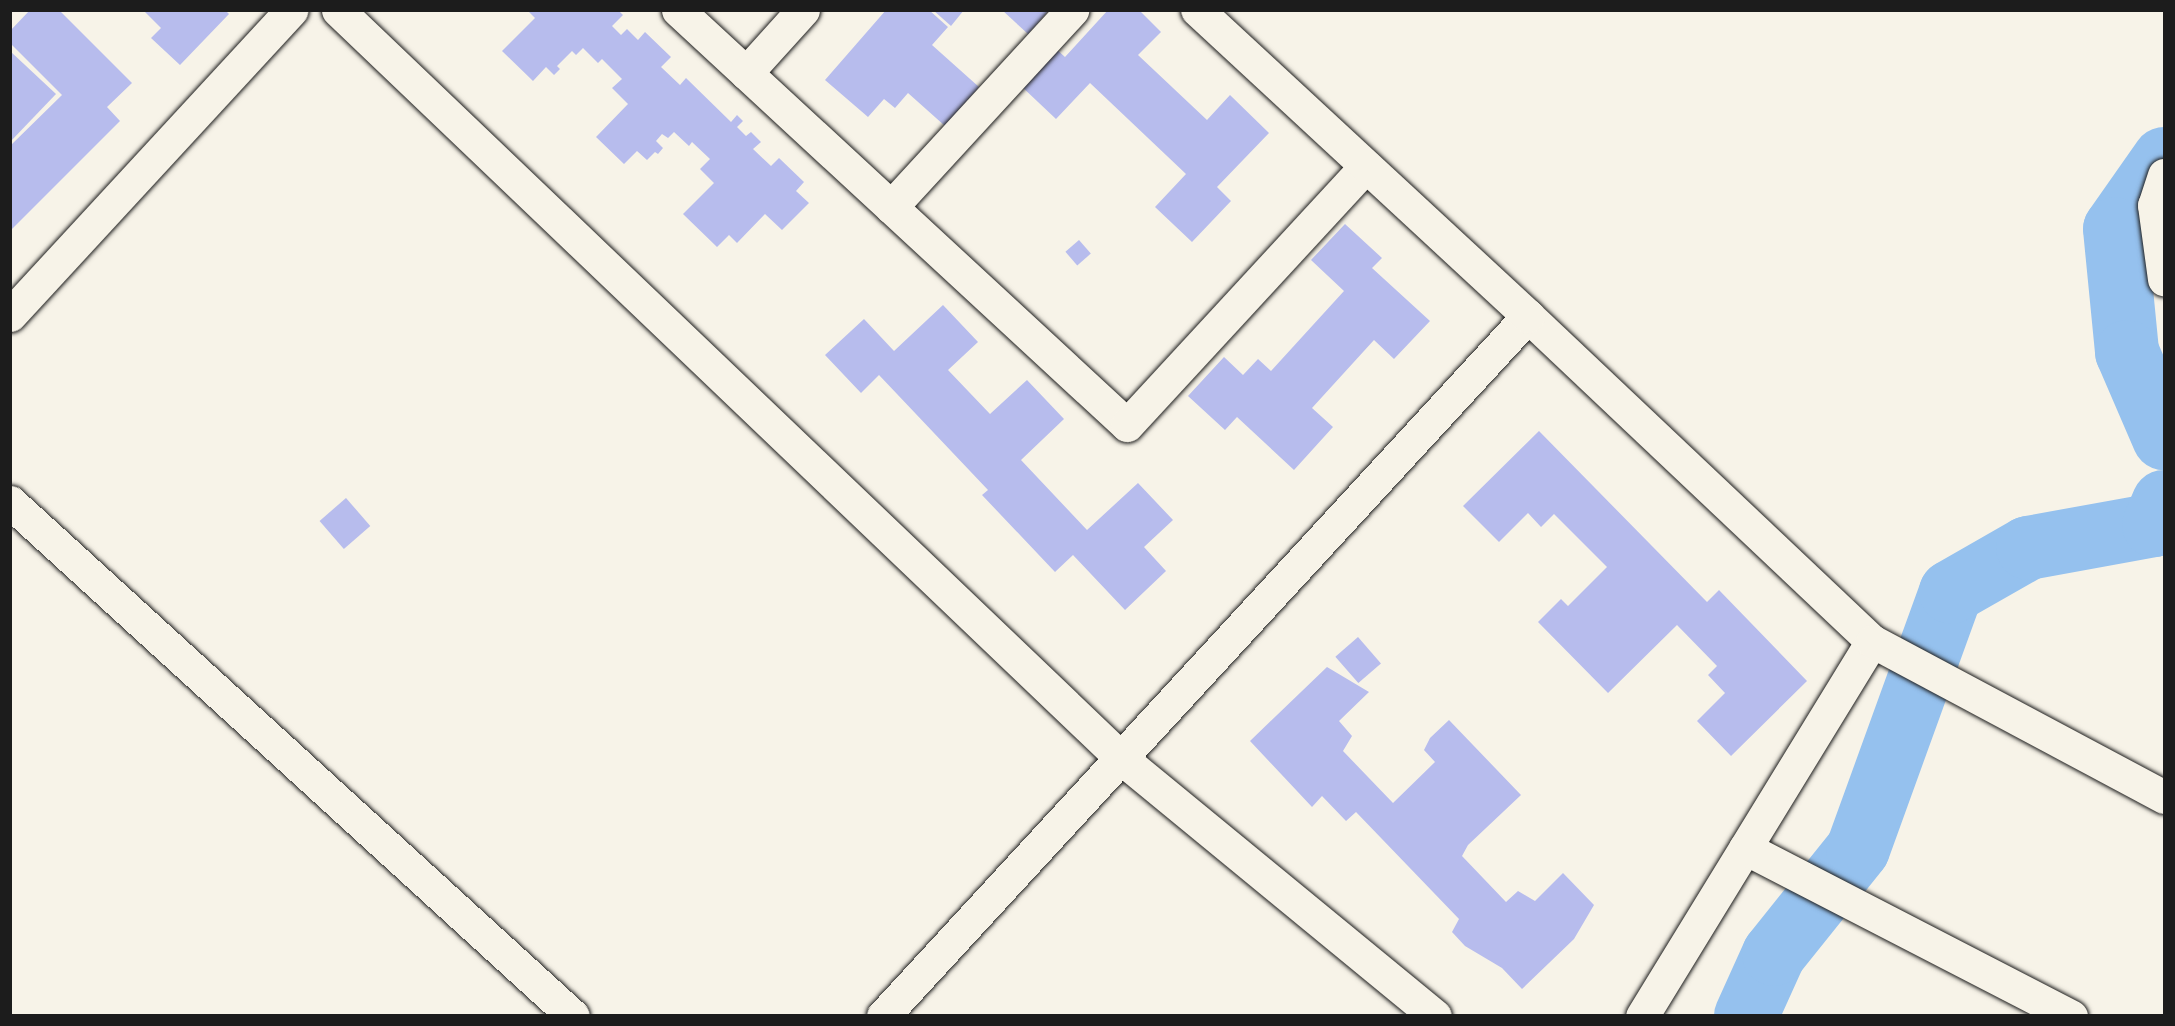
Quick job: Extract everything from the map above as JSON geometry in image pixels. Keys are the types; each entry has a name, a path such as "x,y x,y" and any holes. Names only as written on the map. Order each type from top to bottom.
{"street":[{"path":"10,315 291,10"},
{"path":"338,10 1121,758 1435,1016"},
{"path":"678,10 1127,424 1366,166"},
{"path":"746,73 803,10"},
{"path":"891,207 1072,10"},
{"path":"1197,10 1528,316 1872,641 2164,797"},
{"path":"2164,176 2154,204 2161,229 2164,279"},
{"path":"884,1016 1528,316"},
{"path":"10,502 573,1016"},
{"path":"1641,1016 1872,641"},
{"path":"1745,848 2071,1016"}],"building":[{"path":"30,10 59,10 132,83 107,107 120,121 10,231 10,146 62,95 10,43 10,31"},
{"path":"143,10 225,10 229,14 180,65 151,38 161,28"},
{"path":"527,10 618,10 623,15 612,26 621,35 627,29 638,40 645,32 671,57 661,67 680,85 686,78 731,122 737,115 743,121 737,127 746,136 751,132 761,142 753,149 771,166 779,158 804,182 796,191 809,203 782,230 765,214 737,243 729,235 717,247 683,214 714,183 700,169 710,159 692,142 689,146 674,132 668,138 662,134 656,141 663,148 658,154 655,152 647,160 637,151 624,164 596,137 628,104 612,88 622,79 602,59 598,63 583,48 576,55 572,51 557,66 560,69 554,75 546,67 533,81 502,51 535,18"},
{"path":"886,10 929,10 948,27 932,45 979,87 945,126 908,93 895,108 884,99 868,117 825,80"},
{"path":"933,10 964,10 951,26"},
{"path":"1002,10 1049,10 1028,34"},
{"path":"1108,10 1139,10 1161,32 1138,55 1207,120 1230,95 1269,133 1217,187 1231,201 1192,242 1155,207 1186,174 1090,83 1056,119 1020,85 1055,48 1065,57"},
{"path":"10,51 56,94 10,142"},
{"path":"1345,224 1382,258 1372,268 1430,321 1394,359 1374,340 1312,408 1333,427 1294,470 1237,417 1225,430 1188,396 1224,357 1243,375 1258,359 1271,371 1344,291 1311,260"},
{"path":"1079,240 1091,254 1077,265 1065,252"},
{"path":"943,305 978,342 948,370 990,414 1027,380 1064,419 1021,460 1087,530 1138,483 1173,520 1144,547 1166,571 1125,610 1073,555 1055,572 982,495 988,490 879,375 861,393 825,355 864,319 894,351"},
{"path":"1539,431 1707,602 1719,590 1807,681 1731,756 1697,721 1725,693 1708,675 1717,666 1677,625 1608,693 1538,622 1561,599 1568,606 1607,567 1554,514 1541,527 1528,513 1499,542 1463,506"},
{"path":"346,498 370,526 344,549 320,521"},
{"path":"1358,637 1381,663 1358,683 1335,657"},
{"path":"1327,667 1369,692 1339,721 1352,736 1343,751 1393,803 1435,762 1424,750 1430,738 1449,720 1521,795 1468,845 1462,856 1506,902 1518,891 1535,901 1563,873 1594,905 1574,939 1522,989 1502,968 1465,946 1452,932 1459,919 1356,812 1346,821 1322,796 1312,807 1250,741"}],"waterway":[{"path":"2164,159 2115,229 2127,352 2164,438"},
{"path":"1746,1016 1774,954 1858,849 1951,592 2028,548 2154,525 2164,502"}]}
